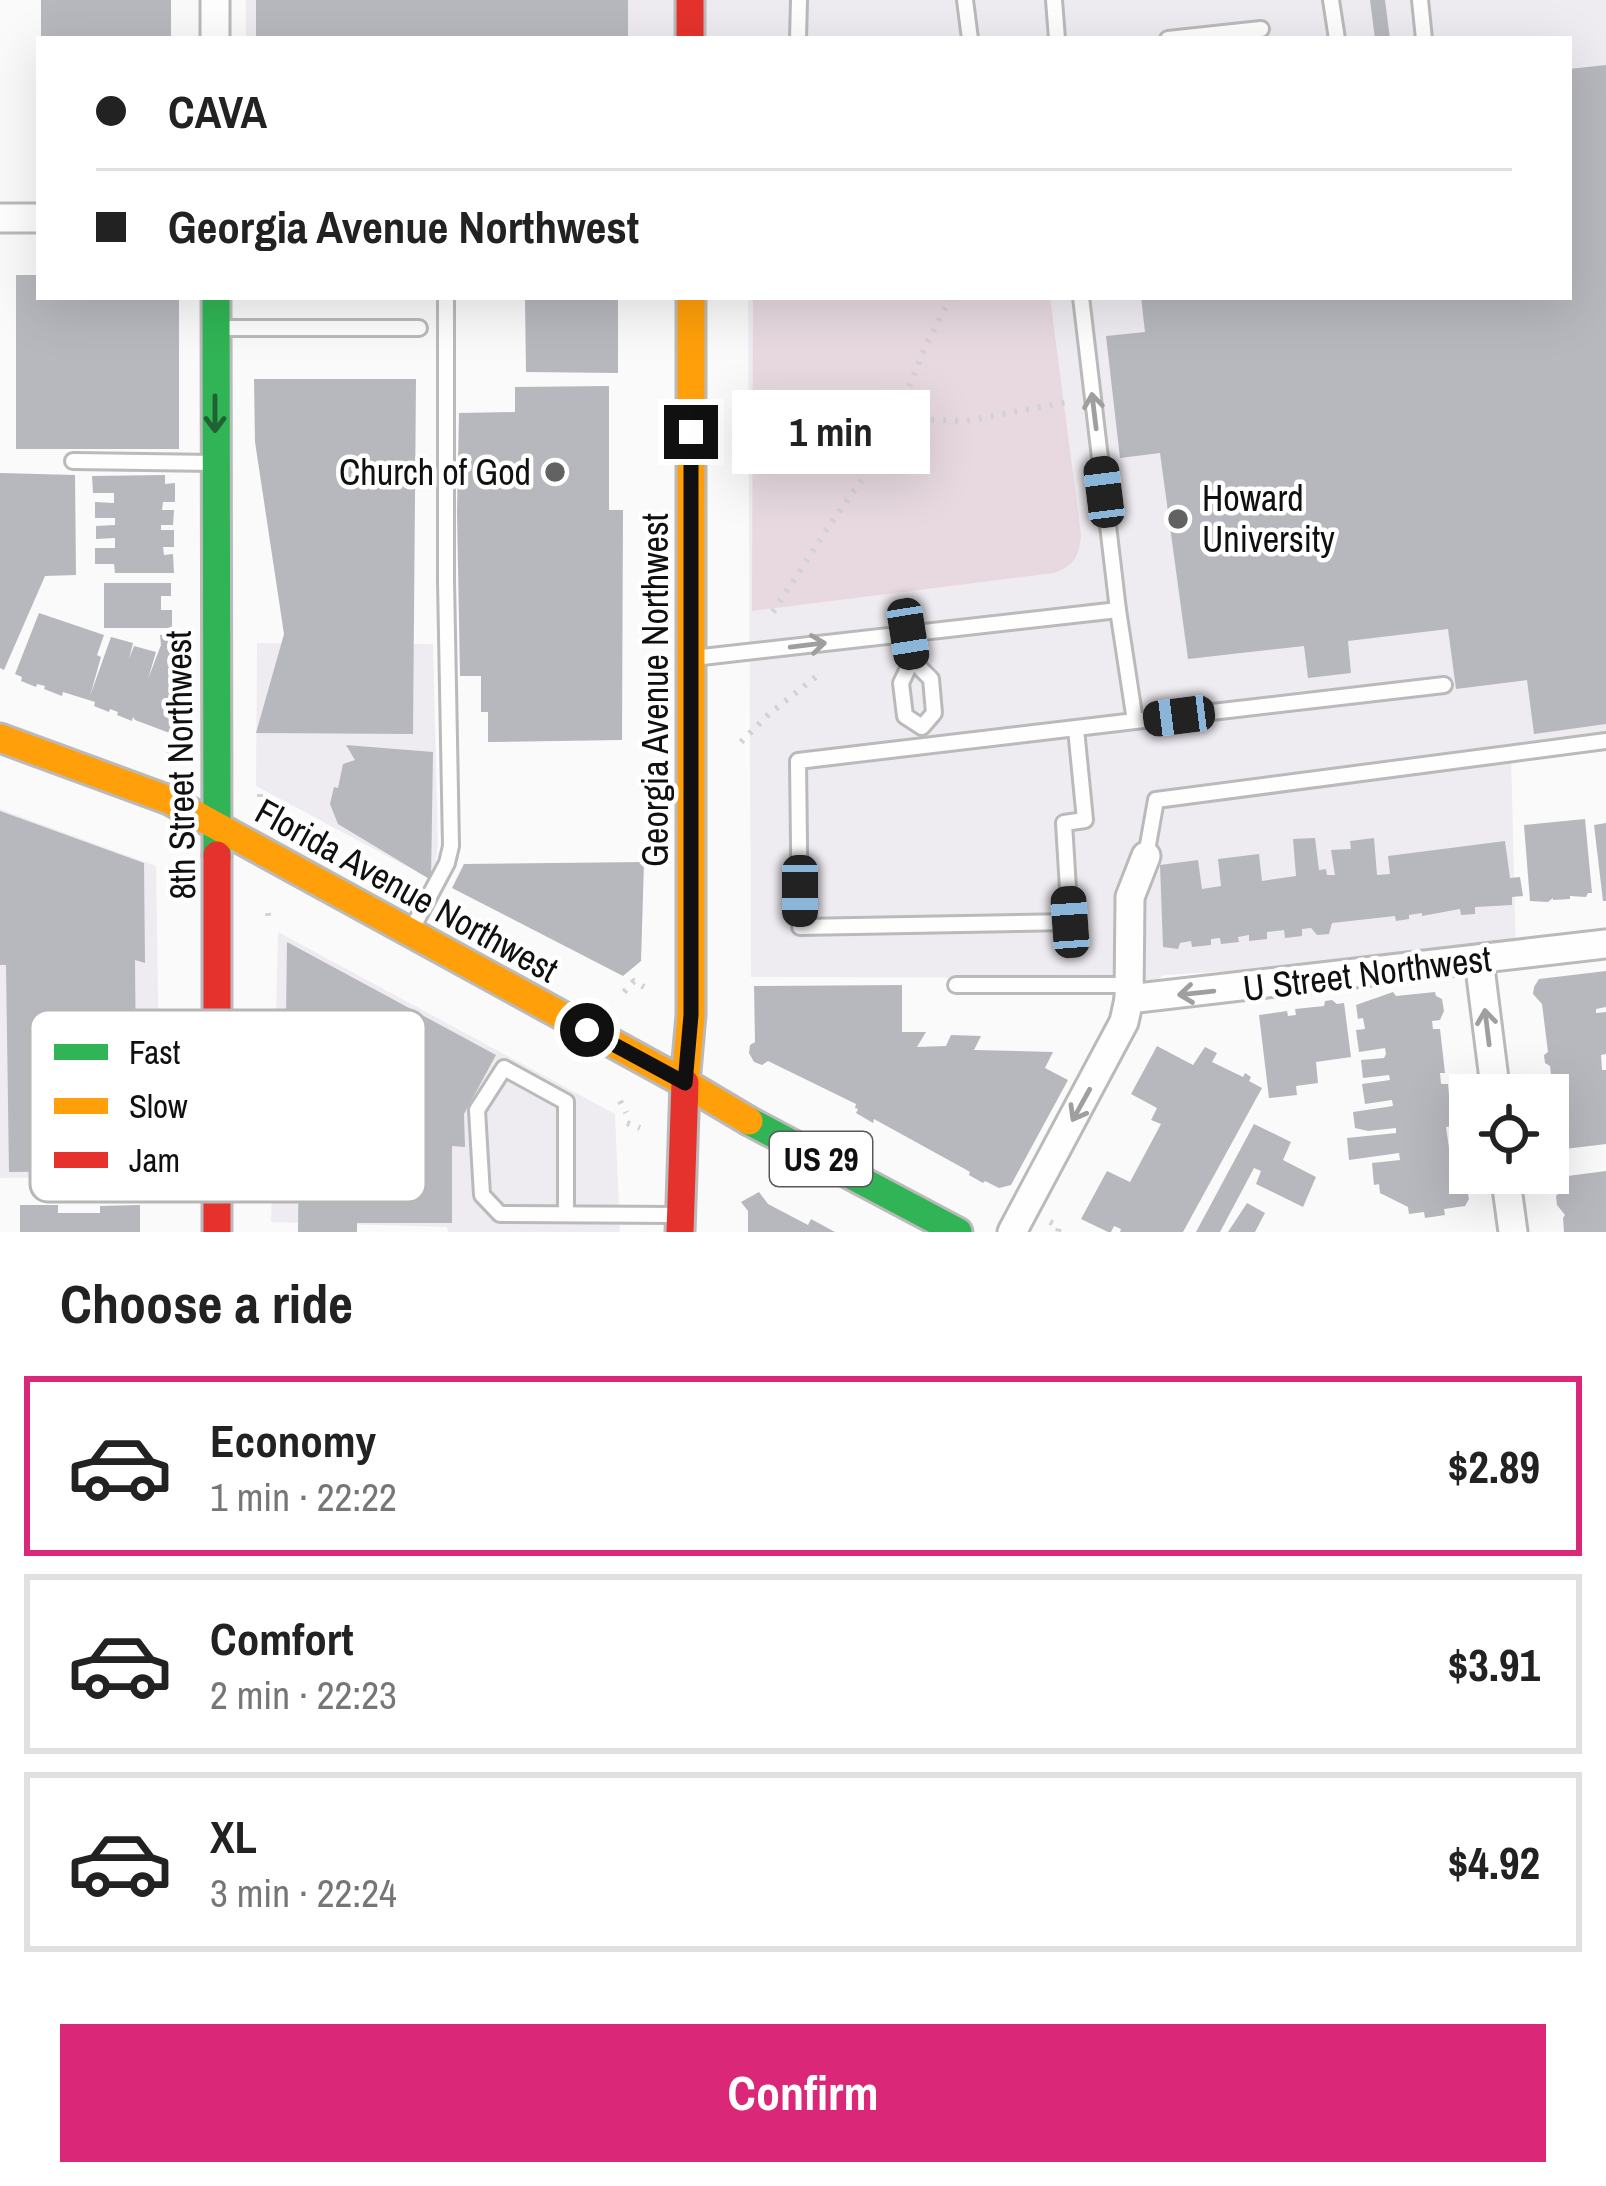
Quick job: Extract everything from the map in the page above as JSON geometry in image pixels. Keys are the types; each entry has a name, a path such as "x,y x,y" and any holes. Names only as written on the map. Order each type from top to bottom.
{"main road":[{"path":"690,0 690,36"},
{"name":"8th Street Northwest","path":"216,300 217,1010"},
{"name":"Georgia Avenue Northwest","path":"680,1223 691,1015 691,300"},
{"name":"Florida Avenue Northwest","path":"0,738 146,790 217,825 685,1083 921,1223 958,1232"}],"street":[{"path":"214,0 215,36"},
{"path":"0,218 36,218"},
{"path":"1012,1232 1119,1036 1129,992 1130,897 1146,856"},
{"name":"U Street Northwest","path":"1129,992 1606,944"},
{"path":"1479,960 1493,1074"},
{"path":"1508,1194 1513,1232"}],"lane":[{"path":"798,36 799,0"},
{"path":"964,0 970,36"},
{"path":"1054,0 1058,36"},
{"path":"1331,0 1337,36"},
{"path":"1420,0 1424,36"},
{"path":"1196,36 1261,29"},
{"path":"410,933 451,846 446,300"},
{"path":"1081,300 1135,721"},
{"path":"215,328 419,328"},
{"path":"74,461 214,463"},
{"path":"691,658 1118,610"},
{"path":"908,634 912,660 901,682 905,716 922,727"},
{"path":"912,660 931,679 934,713 922,727 924,747"},
{"path":"1076,729 1085,820 1064,823 1070,922 800,928 798,761 1444,685"},
{"path":"1146,856 1156,800 1606,741"},
{"path":"956,986 1129,992"},
{"path":"566,1214 566,1102 504,1068 477,1110 482,1195 500,1214 680,1223"}],"path":[{"path":"896,420 949,300"},
{"path":"740,436 906,418 965,422 1070,402"},
{"path":"773,612 906,418"},
{"path":"741,742 822,672"},
{"path":"624,992 634,981 644,987"},
{"path":"620,1101 626,1118 640,1128"}],"shaded area":[{"name":"Howard University","path":"246,0 1606,0 1606,741 1511,753 1516,954 1164,975 1128,998 1095,978 751,977 748,300 1572,300 1572,36 246,36"},
{"path":"753,300 1050,300 1081,535 1075,559 1054,573 752,611"},
{"path":"257,643 433,644 438,844 434,881 256,786"},
{"path":"0,809 156,866 158,1010 30,1010 30,1178 0,1178"},
{"path":"278,932 422,1010 276,1010"},
{"path":"426,1012 615,1114 620,1232 448,1232 447,1227 271,1222 271,1202 426,1202"}],"building":[{"path":"41,0 171,0 171,36 41,36"},
{"path":"256,0 628,0 628,36 256,36"},
{"path":"1370,0 1385,0 1390,36 1375,36"},
{"path":"1606,65 1606,724 1534,734 1527,680 1456,689 1448,629 1348,641 1351,673 1308,678 1304,646 1188,659 1160,453 1120,458 1106,336 1145,332 1141,300 1572,300 1572,69"},
{"path":"16,275 36,275 36,300 179,300 179,449 16,449"},
{"path":"525,300 618,300 618,373 526,372"},
{"path":"254,379 416,379 413,734 256,733 284,634 255,442"},
{"path":"609,386 609,510 623,510 622,740 488,742 488,712 481,712 481,676 460,676 459,413 515,412 515,387"},
{"path":"0,473 75,475 76,575 45,576 4,670 0,668"},
{"path":"165,475 165,484 175,483 175,502 163,502 162,510 174,510 173,525 161,525 161,530 174,530 174,547 163,547 164,555 173,554 174,573 115,573 114,564 95,564 95,548 115,548 115,538 96,539 96,526 115,525 115,518 95,518 95,502 114,503 114,493 93,493 92,476"},
{"path":"104,583 171,583 171,596 161,596 161,610 172,610 172,628 104,628"},
{"path":"39,613 104,635 90,696 111,637 133,643 129,659 134,646 156,652 148,679 161,645 160,635 177,636 180,729 173,734 94,706 95,702 21,681 15,674"},
{"path":"346,745 433,752 431,880 338,824 330,804 334,787 338,788 343,764 355,760"},
{"path":"0,811 144,863 145,963 135,960 135,1010 30,1010 30,1172 9,1172 6,965 0,965"},
{"path":"1585,819 1592,893 1530,901 1524,825"},
{"path":"1606,823 1606,901 1603,901 1594,825"},
{"path":"1315,838 1319,870 1326,869 1327,875 1335,875 1331,850 1351,849 1350,841 1374,838 1377,875 1390,874 1388,856 1505,841 1510,878 1520,877 1523,896 1512,897 1512,905 1475,907 1475,914 1461,915 1460,909 1422,913 1396,921 1395,916 1332,923 1329,934 1317,935 1311,928 1302,929 1302,936 1285,938 1284,930 1267,932 1267,939 1249,941 1249,935 1238,937 1239,942 1221,944 1220,938 1211,939 1211,945 1192,947 1191,941 1180,943 1178,949 1163,947 1160,865 1198,860 1202,889 1221,886 1218,859 1259,854 1262,881 1296,876 1293,839"},
{"path":"644,862 641,961 623,976 452,888 464,864"},
{"path":"287,942 413,1010 286,1010"},
{"path":"1606,971 1606,1007 1596,1013 1606,1012 1606,1054 1601,1055 1602,1070 1606,1070 1606,1144 1569,1148 1569,1074 1551,1074 1545,1063 1542,1004 1533,994 1539,979"},
{"path":"902,985 902,1032 926,1032 917,1047 946,1046 951,1035 981,1036 974,1050 1053,1052 1045,1068 1068,1080 1011,1185 999,1188 983,1183 856,1113 856,1104 768,1061 754,1062 749,1053 755,1042 754,986"},
{"path":"1393,992 1396,996 1435,992 1442,999 1440,1020 1432,1021 1433,1029 1440,1029 1445,1073 1440,1073 1441,1084 1448,1084 1449,1194 1468,1194 1465,1206 1425,1218 1424,1212 1409,1214 1408,1207 1374,1185 1372,1163 1400,1160 1399,1153 1349,1160 1347,1138 1396,1133 1396,1128 1355,1128 1353,1112 1393,1106 1392,1100 1365,1104 1362,1084 1390,1080 1389,1075 1363,1078 1361,1060 1386,1054 1385,1048 1359,1052 1356,1030 1365,1029 1356,1005"},
{"path":"1332,1000 1344,1003 1351,1057 1316,1062 1318,1083 1296,1086 1297,1095 1269,1098 1259,1015 1287,1011 1288,1016 1296,1015 1295,1009 1324,1006"},
{"path":"426,1017 496,1055 464,1114 465,1147 452,1146 452,1223 357,1223 357,1232 298,1232 298,1202 426,1202"},
{"path":"1157,1046 1193,1065 1205,1047 1217,1053 1212,1062 1243,1077 1245,1073 1262,1088 1183,1232 1120,1232 1114,1226 1108,1232 1081,1219 1107,1171 1130,1182 1161,1124 1151,1120 1157,1108 1131,1094"},
{"path":"1254,1124 1291,1142 1283,1160 1316,1177 1303,1207 1256,1184 1261,1171 1254,1168 1220,1232 1196,1232"},
{"path":"1606,1171 1606,1232 1564,1232 1565,1215 1556,1196 1569,1194 1569,1176"},
{"path":"759,1192 768,1204 808,1225 811,1219 835,1232 748,1232 748,1211 741,1202"},
{"path":"1247,1203 1265,1213 1255,1232 1228,1232"},
{"path":"20,1205 58,1205 58,1213 100,1213 100,1206 140,1205 140,1232 20,1232"}],"traffic: fast":[{"path":"216,300 217,855"},
{"path":"749,1121 958,1232"}],"traffic: slow":[{"path":"691,300 691,1015 685,1083 749,1121"},
{"path":"0,738 169,800 685,1083"}],"traffic: jam":[{"path":"690,0 690,36"},
{"path":"217,855 217,1010"},
{"path":"680,1232 685,1083"},
{"path":"217,1202 217,1232"}],"place":[{"name":"Church of God","path":"555,472"},
{"name":"Howard University","path":"1178,519"}],"route":[{"path":"587,1030 685,1083 691,1015 691,432"}]}
